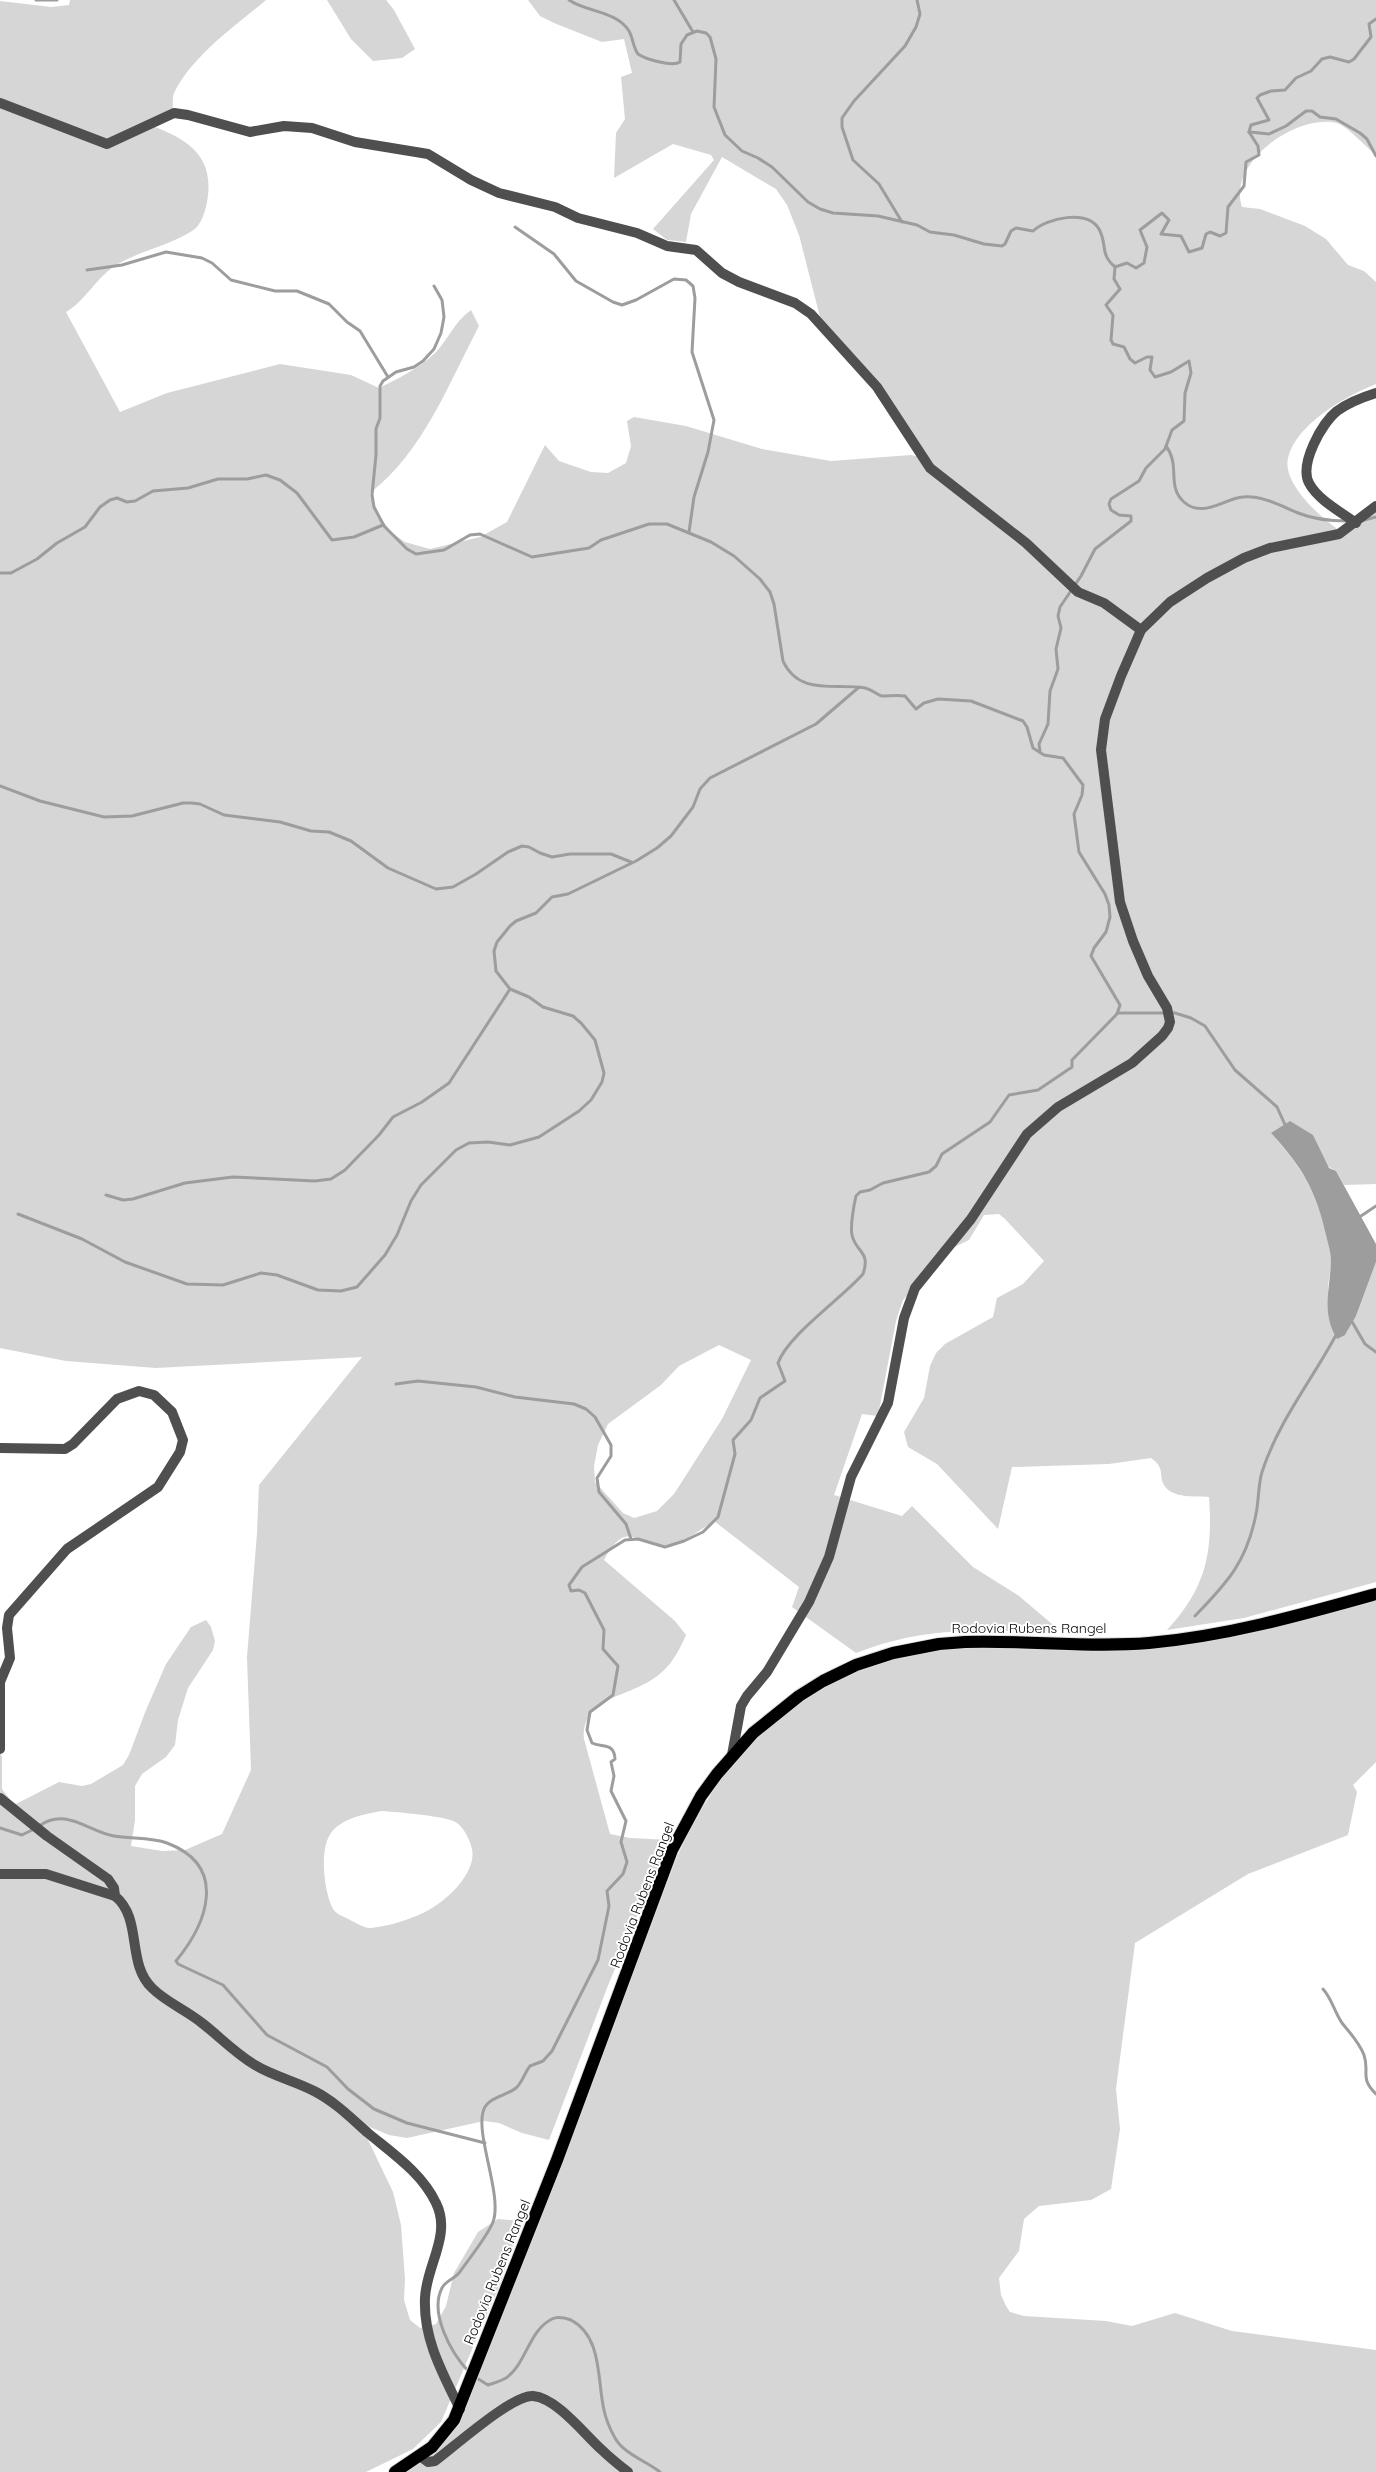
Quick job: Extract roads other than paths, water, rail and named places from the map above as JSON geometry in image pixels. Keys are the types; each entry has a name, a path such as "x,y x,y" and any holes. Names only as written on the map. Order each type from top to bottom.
{"main road":[{"name":"Rodovia Rubens Rangel","path":"395,2472 420,2456 443,2434 460,2409 557,2160 672,1850 701,1796 732,1755 753,1733 799,1696 856,1664 893,1653 939,1644 965,1642 1138,1643 1201,1637 1244,1630 1376,1594"}],"street":[{"path":"0,103 107,144 174,113 188,114 250,132 284,126 312,128 355,142 428,154 471,180 499,193 555,207 578,218 637,234 667,246 696,250 722,273 795,303 811,314 877,387 925,463 1026,543 1074,588 1104,603 1141,630"},
{"path":"1356,523 1317,494 1308,482 1307,459 1325,424 1336,412 1376,392"},
{"path":"732,1755 741,1706 767,1672 809,1602 829,1557 851,1477 888,1403 904,1318 916,1288 971,1219 1027,1134 1058,1107 1132,1063 1162,1036 1168,1028 1170,1022 1167,1008 1148,976 1133,942 1120,902 1101,750 1105,720 1120,676 1141,630 1170,602 1206,578 1244,558 1270,548 1339,534 1376,506"},
{"path":"0,1448 65,1449 73,1444 117,1398 139,1390 154,1394 172,1412 182,1440 180,1452 158,1487 67,1549 9,1615 7,1628 10,1658 0,1682 0,1749"},
{"path":"0,1798 46,1836 108,1879 114,1888 115,1896"},
{"path":"0,1874 46,1874 115,1896 122,1902 129,1915 141,1971 152,1988 202,2023 253,2064 315,2091 410,2169 432,2195 441,2219 438,2248 425,2295 430,2345 460,2409"},
{"path":"420,2456 428,2462 436,2462 513,2402 532,2396 539,2398 570,2417 600,2449 628,2472"}],"waterway":[{"path":"36,0 57,0"},
{"path":"569,0 617,19 629,31 638,54 659,62 671,64 680,62 681,44 687,35 697,31 706,33 710,37 716,59 714,107 725,135 742,151 772,167 808,202 820,209 833,213 878,216 917,225 930,232 954,235 984,244 1002,246 1005,244 1011,231 1016,228 1033,231 1039,226 1057,219 1077,217 1086,219 1099,229 1107,258 1115,267"},
{"path":"674,0 693,32"},
{"path":"902,222 879,184 853,160 842,127 842,118 854,101 905,46 916,27 920,14 917,0"},
{"path":"1249,132 1251,125 1269,120 1257,98 1260,95 1271,91 1285,90 1296,78 1311,71 1322,59 1330,57 1349,62 1354,59 1371,37 1369,24 1376,19"},
{"path":"1250,132 1269,134 1286,126 1306,111 1312,111 1320,117 1336,119 1360,133 1367,139 1376,156"},
{"path":"1115,267 1127,263 1136,268 1144,263 1147,247 1140,230 1162,213 1169,220 1161,234 1181,236 1189,252 1202,248 1206,234 1210,232 1220,236 1226,233 1228,207 1244,186 1246,162 1259,155 1258,146 1249,132"},
{"path":"515,227 554,254 576,281 613,302 622,305 636,300 674,279 686,280 693,286 695,298 692,352 714,420 708,452 694,497 689,532"},
{"path":"87,270 122,265 166,252 202,258 212,263 231,280 275,291 297,291 329,304 347,322 360,331 388,377"},
{"path":"1040,752 1039,744 1048,724 1050,691 1058,669 1056,649 1061,628 1058,616 1060,607 1081,576 1095,549 1131,521 1131,516 1119,515 1111,510 1109,504 1111,499 1139,481 1146,468 1165,449 1172,430 1184,421 1185,393 1191,373 1189,361 1171,372 1155,377 1150,370 1152,357 1147,357 1135,363 1130,359 1124,347 1113,344 1111,340 1113,315 1106,305 1120,289 1114,279 1115,267"},
{"path":"434,286 442,300 444,317 441,333 434,349 423,361 414,367 396,372 383,381 380,386 380,418 376,429 376,455 372,495 374,507 384,526 407,549 416,554 444,550 470,535 480,534 532,557 589,548 601,540 649,524 667,524 711,542 734,556 760,579 770,592 774,604 783,661 790,672 798,679 808,684 819,686 865,688 882,696 905,696 916,709 924,703 938,699 971,701 1023,721 1027,727 1033,748 1044,755 1063,758 1083,785 1082,795 1074,814 1079,852 1105,894 1109,905 1110,917 1106,932 1094,948 1091,956 1120,1005 1117,1014 1072,1060 1072,1067 1038,1090 1009,1095 990,1122 942,1154 936,1166 929,1172 883,1183 870,1190 860,1192 856,1196 852,1235 864,1256 865,1266 863,1274 804,1329 784,1352 778,1363 785,1381 760,1398 751,1420 733,1440 735,1454 718,1517 703,1532 665,1547 638,1539 625,1540 582,1567 569,1585 571,1591 579,1590 585,1593 604,1630 603,1649 618,1666 613,1695 590,1712 587,1730 592,1743 607,1746 614,1754 615,1759 611,1762 614,1776 611,1791 626,1821 621,1842 627,1862 623,1874 607,1891 609,1906 598,1960 552,2051 543,2061 530,2066 516,2088 494,2099 484,2109 482,2120 483,2133 494,2196 495,2210 493,2222 459,2273 443,2286 438,2309 440,2321 449,2344 469,2372"},
{"path":"1166,446 1173,461 1176,489 1179,496 1191,507 1206,508 1236,498 1250,497 1271,502 1310,517 1347,521"},
{"path":"0,573 11,573 37,559 57,543 85,527 100,507 110,500 117,498 127,502 135,501 153,491 188,488 218,479 247,479 266,475 280,480 297,493 332,540 354,537 383,525"},
{"path":"1364,520 1376,517"},
{"path":"18,1214 82,1239 125,1262 187,1284 223,1285 261,1273 277,1275 318,1290 341,1291 357,1287 385,1255 397,1235 411,1201 421,1185 456,1150 469,1143 488,1142 510,1145 539,1137 579,1111 591,1100 602,1082 604,1073 595,1040 581,1023 573,1016 543,1007 529,997 510,989 496,971 494,951 497,942 510,926 516,921 536,913 552,897 568,894 636,861 657,848 671,836 693,807 700,789 710,778 816,724 858,688"},
{"path":"0,786 40,801 104,817 132,816 183,803 192,803 200,804 224,815 280,822 311,831 329,832 351,841 388,868 436,889 453,887 508,852 522,846 552,857 570,854 611,854 631,862"},
{"path":"106,1195 123,1200 133,1199 185,1183 233,1177 315,1181 331,1179 345,1170 379,1135 393,1117 422,1102 449,1083 510,989"},
{"path":"1117,1013 1175,1013 1191,1018 1205,1026 1235,1070 1277,1107 1286,1127"},
{"path":"1358,1218 1376,1206"},
{"path":"1351,1320 1365,1344 1376,1352"},
{"path":"1195,1616 1226,1581 1241,1558 1252,1530 1262,1472 1269,1454 1286,1419 1336,1335"},
{"path":"396,1384 418,1381 476,1387 515,1397 574,1404 586,1409 595,1417 611,1445 611,1456 597,1478 599,1492 626,1524 631,1539"},
{"path":"39,1826 49,1821 67,1819 114,1836 161,1841 186,1853 199,1866 205,1880 206,1896 203,1913 197,1929 176,1961 178,1964 223,1985 267,2035 327,2067 348,2089 374,2109 407,2123 485,2143"},
{"path":"0,1828 22,1835 34,1829"},
{"path":"1323,1989 1342,2023 1362,2050 1366,2061 1366,2079 1376,2094"},
{"path":"475,2377 488,2385 506,2378 519,2364 532,2339 544,2324 557,2318 571,2320 589,2337 594,2348 605,2414 615,2438 624,2449 660,2472"}]}
